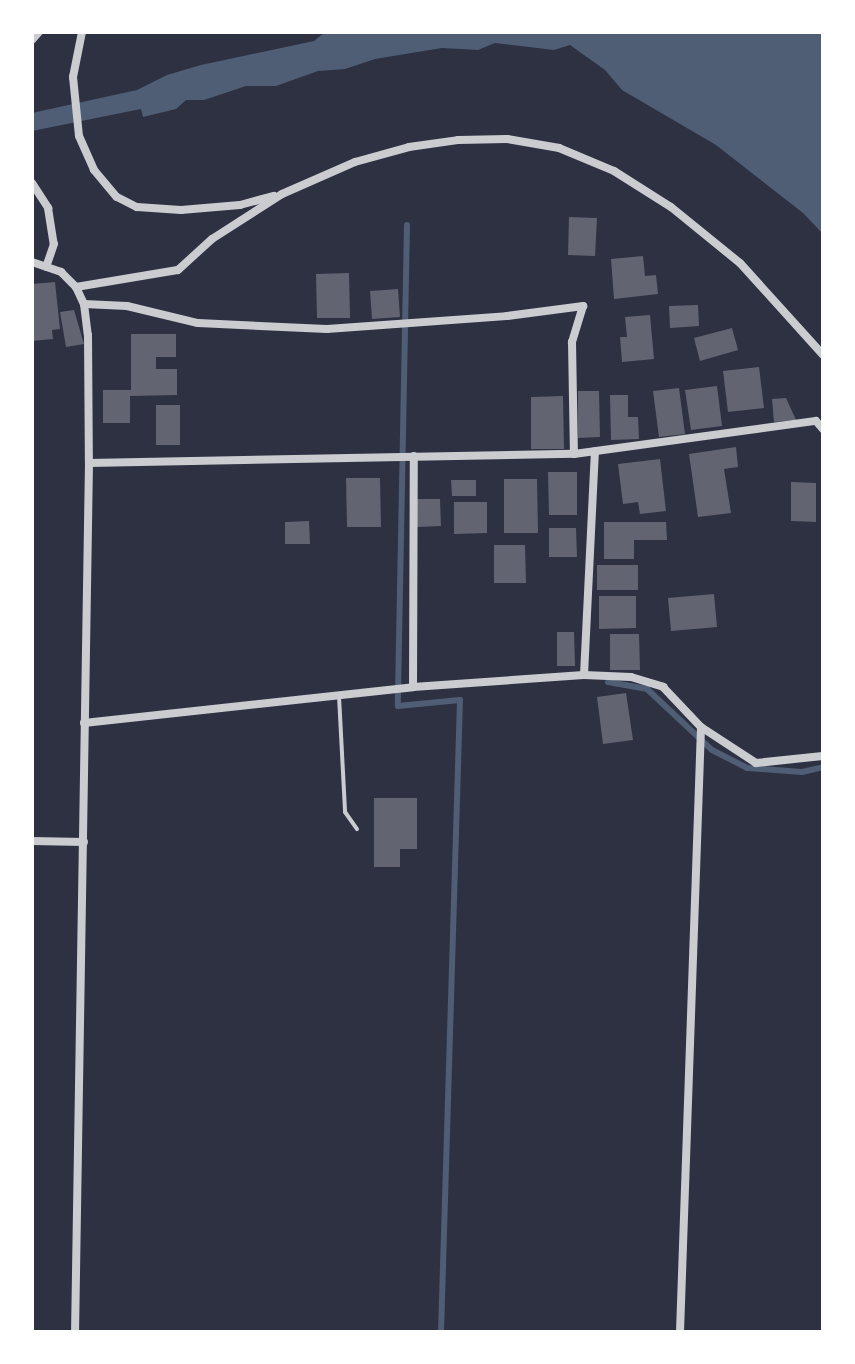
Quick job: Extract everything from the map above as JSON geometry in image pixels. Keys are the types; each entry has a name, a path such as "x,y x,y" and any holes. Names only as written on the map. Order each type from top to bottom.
{"street":[{"path":"32,40 39,32"},
{"path":"82,32 73,77 79,136 94,170 117,197 137,207 181,210 240,205 282,194 355,162 409,147 458,140 507,139 559,148 614,171 671,207 740,263 823,355"},
{"path":"32,183 48,208 54,244 46,267"},
{"path":"76,287 178,270 212,239 282,194"},
{"path":"32,262 61,272 76,287 84,304 89,463 75,1332"},
{"path":"84,304 127,306 198,323 327,329 583,306 572,342 574,454"},
{"path":"89,463 574,454 816,421 823,429"},
{"path":"584,675 595,451"},
{"path":"410,687 413,456"},
{"path":"84,723 410,687 584,675 631,677 663,687 701,730 756,763 823,756"},
{"path":"680,1332 701,730"},
{"path":"32,841 84,842"}],"lane":[{"path":"339,696 345,812 357,829"}],"water":[{"path":"325,32 823,32 823,234 803,213 716,145 622,90 605,70 570,45 554,50 495,43 478,50 442,48 375,59 345,69 318,71 276,86 246,86 204,100 186,100 176,109 143,117 141,109 32,131 32,113 137,90 167,75 314,41"}],"building":[{"path":"569,217 597,218 595,256 568,255"},
{"path":"643,256 645,276 656,275 658,294 614,299 611,259"},
{"path":"349,273 350,318 317,318 316,274"},
{"path":"55,282 60,329 52,330 53,339 32,341 32,284"},
{"path":"398,289 400,317 372,319 370,291"},
{"path":"698,305 699,326 670,328 669,306"},
{"path":"74,310 84,344 66,347 60,312"},
{"path":"650,315 654,359 622,362 620,337 627,337 625,317"},
{"path":"732,328 738,350 700,361 694,338"},
{"path":"131,334 176,334 176,357 156,357 156,369 177,369 177,395 130,396 130,423 103,423 103,390 131,390"},
{"path":"759,367 764,408 728,412 723,371"},
{"path":"717,386 722,426 691,430 685,390"},
{"path":"679,388 685,434 659,437 653,391"},
{"path":"578,391 599,391 600,437 578,438"},
{"path":"610,395 628,395 628,417 638,417 639,439 611,440"},
{"path":"563,396 564,449 531,449 531,397"},
{"path":"786,398 796,420 774,422 772,399"},
{"path":"156,405 180,405 180,445 156,445"},
{"path":"736,447 738,467 724,469 731,513 698,517 689,454"},
{"path":"660,459 666,511 640,514 638,502 623,504 618,464"},
{"path":"548,472 577,472 577,515 549,515"},
{"path":"346,478 380,478 381,527 347,527"},
{"path":"504,479 537,479 538,533 504,533"},
{"path":"451,480 476,480 476,496 452,496"},
{"path":"791,482 816,483 816,522 791,521"},
{"path":"417,499 440,499 441,526 417,527"},
{"path":"454,502 487,502 487,533 454,534"},
{"path":"309,521 310,544 285,544 285,522"},
{"path":"604,522 666,522 667,540 634,540 634,559 604,559"},
{"path":"549,528 576,528 577,557 549,557"},
{"path":"494,545 525,545 526,583 494,583"},
{"path":"597,565 638,565 638,590 597,590"},
{"path":"714,594 717,627 671,631 668,598"},
{"path":"599,596 636,596 636,628 599,629"},
{"path":"557,632 574,632 575,666 557,666"},
{"path":"610,634 639,634 640,670 610,670"},
{"path":"626,693 633,740 603,744 597,697"},
{"path":"374,798 417,798 417,849 400,849 400,867 374,867"}],"waterway":[{"path":"407,225 398,706 460,700 441,1332"},
{"path":"608,682 647,689 712,750 747,768 802,772 823,767"}]}
